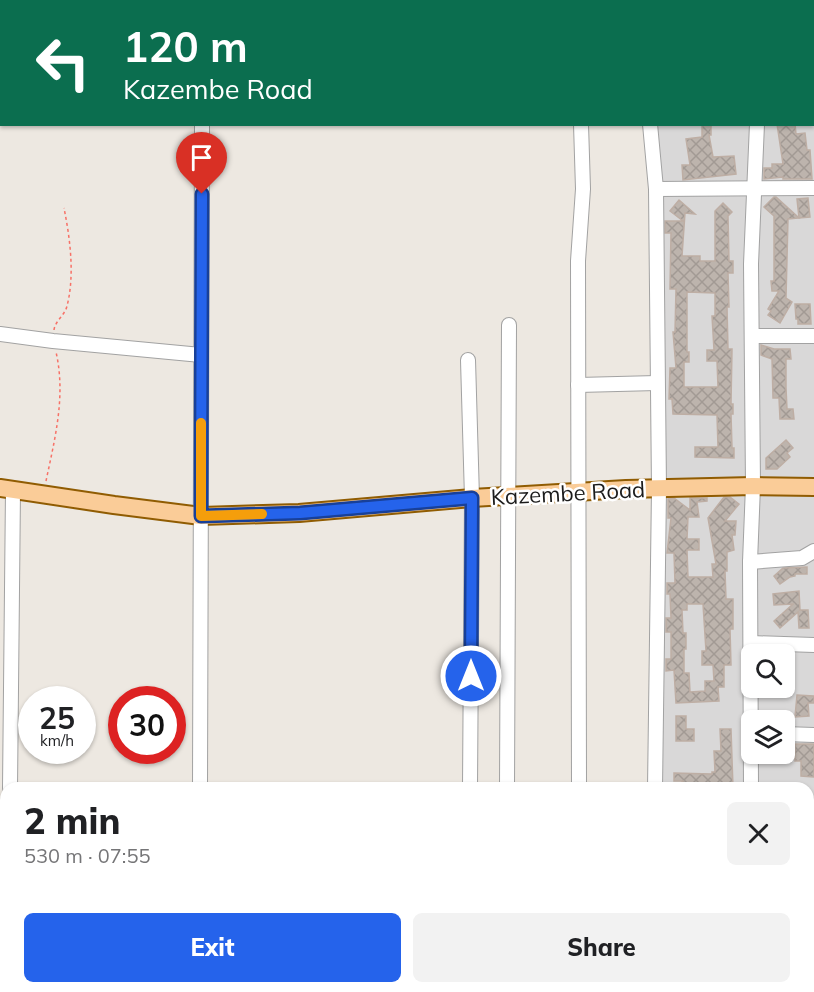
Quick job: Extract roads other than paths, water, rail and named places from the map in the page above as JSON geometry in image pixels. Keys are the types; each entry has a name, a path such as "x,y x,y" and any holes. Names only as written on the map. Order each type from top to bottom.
{"main road":[{"name":"Kazembe Road","path":"6,489 201,516 300,513 472,498 577,492 753,486 814,487"}],"street":[{"path":"200,782 202,126"},
{"path":"579,782 578,261 584,189 581,126"},
{"path":"650,126 656,189 659,489 655,782"},
{"path":"751,710 753,336 751,264 757,126"},
{"path":"656,189 814,188"},
{"path":"507,782 509,325"},
{"path":"0,334 201,355"},
{"path":"753,336 814,336"},
{"path":"468,360 472,498 470,782"},
{"path":"578,385 657,383"},
{"path":"6,489 10,782"},
{"path":"750,562 802,558 814,551"},
{"path":"751,643 814,645"},
{"path":"795,734 814,735"},
{"path":"751,764 751,782"}]}
